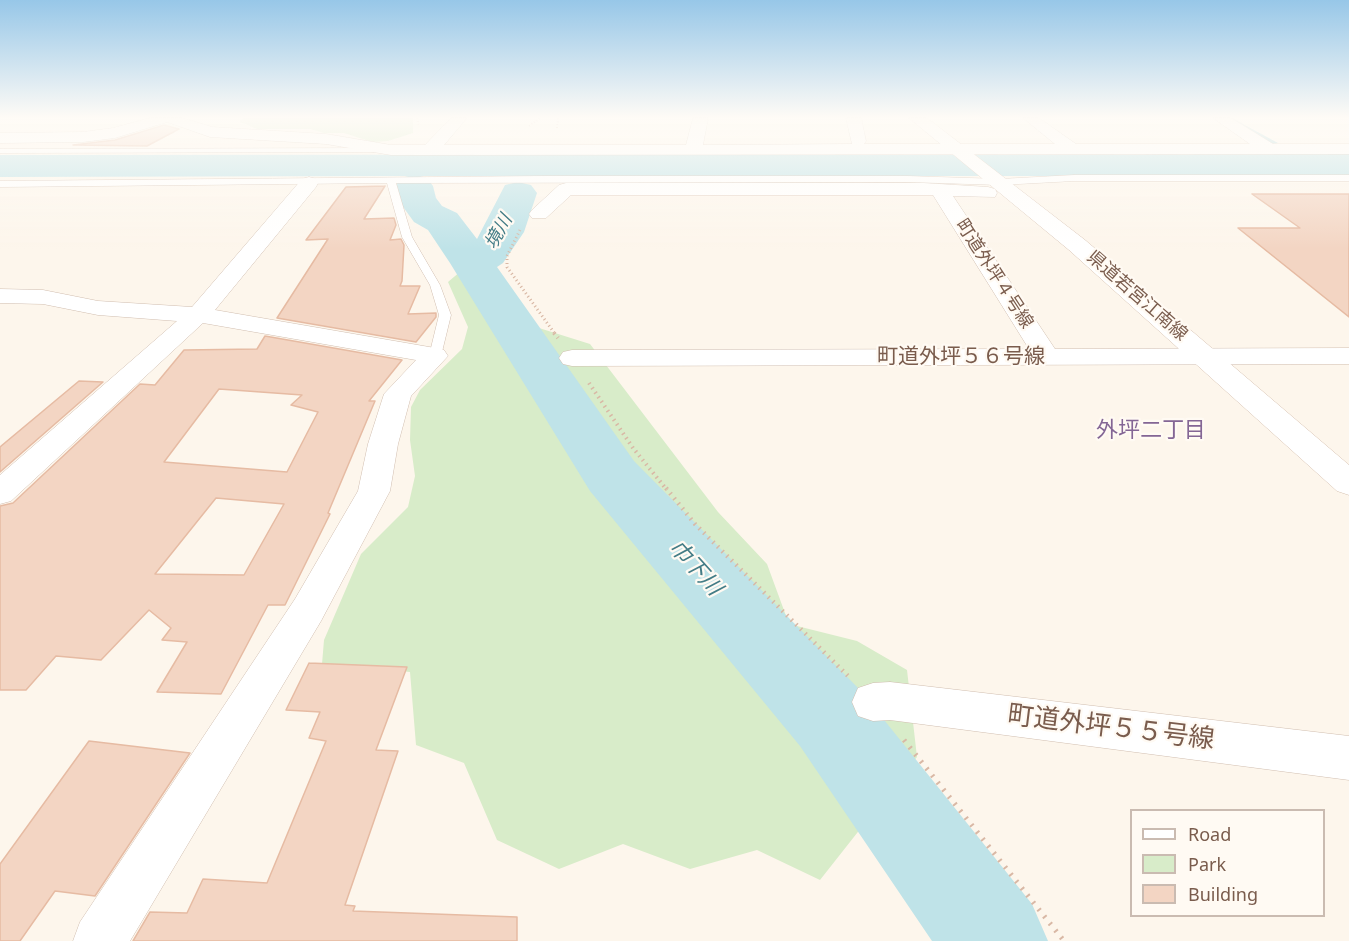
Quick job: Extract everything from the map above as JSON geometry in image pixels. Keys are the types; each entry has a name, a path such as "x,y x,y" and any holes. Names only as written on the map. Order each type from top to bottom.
{"main road":[{"name":"県道若宮江南線","path":"972,162 995,184 1094,259 1349,483"}],"street":[{"path":"0,493 198,315 309,183"},
{"path":"539,214 566,189 940,191 995,184"},
{"name":"町道外坪４号線","path":"940,191 1047,357"},
{"path":"0,296 43,297 98,308 198,315 435,356"},
{"path":"99,941 140,880 308,610 374,491 383,444 398,394 435,356"},
{"name":"町道外坪５６号線","path":"572,358 1349,356"},
{"name":"町道外坪５５号線","path":"873,702 891,701 1349,758"}],"lane":[{"path":"0,184 907,178 995,184 1086,178 1349,178"},
{"path":"391,181 407,237 435,285 445,315 435,356"}],"path":[{"path":"545,179 507,256 506,263 509,270 633,448 695,524 873,702 1065,941"}],"green space":[{"path":"481,254 539,328 590,344 718,512 767,564 789,624 857,641 907,670 917,757 820,880 757,850 690,869 623,844 559,869 497,840 464,763 416,745 410,672 322,664 324,640 361,554 408,507 415,476 410,440 411,407 420,390 462,349 468,327 448,282"}],"building":[{"path":"385,186 364,219 394,218 396,225 390,240 401,239 404,245 400,286 420,286 408,314 436,313 436,317 416,342 277,318 328,239 306,240 346,187"},
{"path":"1252,194 1349,194 1349,317 1238,228 1300,228"},
{"path":"265,336 402,360 369,401 375,401 328,513 330,514 285,605 268,605 221,694 157,692 187,642 162,640 171,628 149,610 101,660 56,656 26,690 0,690 0,506 13,503 140,384 155,385 184,350 257,349","holes":["219,389 302,395 291,405 318,412 287,472 164,462","216,498 284,504 244,575 155,574"]},
{"path":"79,381 103,382 0,472 0,447"},
{"path":"309,663 407,667 376,750 398,751 345,905 355,906 353,911 517,917 517,941 133,941 150,912 187,913 203,879 267,883 326,741 309,738 320,712 286,710"},
{"path":"89,741 190,753 95,896 55,891 20,941 0,941 0,864"}],"waterway":[{"path":"0,166 1349,165"},
{"name":"巾下川","path":"414,186 417,200 428,214 443,222 472,263"},
{"name":"境川","path":"472,263 488,254 503,232 518,193"},
{"name":"巾下川","path":"472,263 612,476 830,718 995,941"}],"district":[{"name":"外坪二丁目","path":"1151,431"}]}
